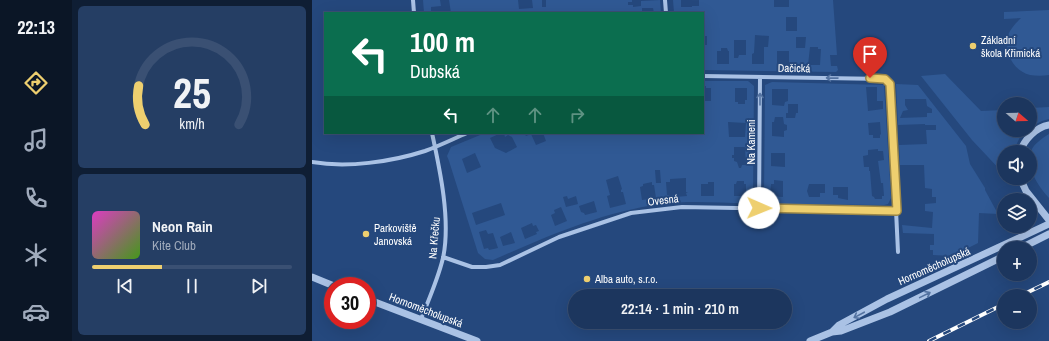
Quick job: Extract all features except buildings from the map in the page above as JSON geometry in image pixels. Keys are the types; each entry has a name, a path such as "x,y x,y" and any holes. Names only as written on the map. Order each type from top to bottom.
{"street":[{"path":"413,0 414,12"},
{"path":"665,0 666,12"},
{"name":"Dačická","path":"704,76 885,79 890,84 897,211"},
{"name":"Na Kameni","path":"759,208 760,77"},
{"path":"1024,145 1037,130 1049,126"},
{"name":"Na Křečku","path":"421,319 443,257 446,228 446,217 432,134"},
{"path":"312,162 346,164 384,161 424,151 465,134"},
{"path":"1023,185 1026,191 1049,220"},
{"name":"Ovesná","path":"443,257 472,267 500,265 559,237 631,213 682,207 897,211"},
{"path":"897,211 898,252"},
{"name":"Hornoměcholupská","path":"832,332 839,325 887,299 1049,224"},
{"path":"1035,241 1049,234"},
{"name":"Hornoměcholupská","path":"810,341 890,312 997,259"},
{"path":"312,277 324,282"},
{"name":"Hornoměcholupská","path":"376,302 477,341"}],"shaded area":[{"path":"423,0 440,0 441,6 431,7 431,12 424,12"},
{"path":"449,0 518,0 519,9 533,8 532,0 542,0 542,7 546,7 546,0 632,0 632,2 628,2 628,5 633,5 633,7 641,6 641,1 660,0 661,12 654,12 653,8 642,8 642,12 451,12"},
{"path":"673,0 681,0 681,7 699,6 699,0 774,0 774,7 789,7 789,0 833,0 837,55 830,55 831,66 837,66 838,70 836,72 704,70 704,45 707,45 707,36 704,36 704,12 674,12","holes":["786,17 797,17 797,31 786,31","755,35 769,36 768,47 764,47 764,64 752,64 752,54 754,53","796,37 806,37 805,48 796,48","734,40 746,40 746,55 739,55 738,58 734,58","810,47 818,47 818,49 821,49 820,65 808,65","721,48 727,48 729,51 729,64 717,64 717,51 721,51","777,51 789,51 789,64 777,64"]},
{"path":"1049,10 1049,75 1040,76 1024,73 1011,60 1007,48 1008,35 1021,18 1004,19 1004,12"},
{"path":"945,74 981,111 997,110 997,137 1020,137 1016,145 997,145 997,167 972,140 921,76"},
{"path":"704,81 748,81 754,86 753,196 751,201 747,203 682,202 639,208 596,219 576,226 493,260 485,259 478,253 447,156 451,147 483,134 499,134 490,138 495,148 506,153 517,147 512,137 508,135 505,137 504,134 525,134 526,136 531,134 536,145 546,141 543,134 704,134 704,101 711,101 711,88 706,88 706,86 704,86","holes":["735,88 747,88 747,100 745,100 745,104 738,104 738,102 735,102","728,122 746,123 745,137 729,137","734,147 745,147 746,165 742,165 741,168 739,168 737,162 734,161 734,158 732,158 732,155 734,155","475,153 481,167 467,173 462,159","655,170 660,170 661,183 656,183","618,176 622,189 621,192 623,192 626,204 610,208 607,196 610,195 606,180","686,178 687,196 675,197 674,195 667,195 666,182 670,182 670,179","737,181 744,181 744,184 746,184 746,196 734,196 734,184 736,184","652,182 652,185 654,185 656,198 642,200 640,187 643,186 643,184","714,182 714,196 701,196 701,184","567,196 568,199 576,196 578,204 566,207 563,197","594,201 597,212 585,215 581,212 579,206","501,203 505,215 476,225 472,213","561,207 567,221 555,226 551,215 555,213 554,210","532,223 533,226 536,225 539,231 536,232 537,234 525,239 521,228","486,230 488,234 493,233 498,248 489,250 488,248 484,249 479,232","511,232 515,243 503,246 500,237"]},
{"path":"772,82 884,85 891,198 888,204 770,204 766,201 764,197 765,85","holes":["866,87 877,87 877,101 883,101 883,109 868,111","772,89 788,89 788,101 785,102 784,106 772,105","788,104 798,104 798,113 796,113 795,118 786,118 786,113 788,113","775,117 783,117 784,124 787,125 787,130 784,131 784,137 772,136 772,122 774,122","880,122 880,138 873,138 873,135 869,135 868,123","878,149 878,151 883,151 884,160 878,161 881,183 883,183 884,196 882,196 882,199 875,199 872,196 869,167 864,167 863,156 868,155 868,150","771,153 785,153 785,167 771,166","774,180 783,181 783,197 770,196 771,184 774,184","809,184 825,184 825,193 820,193 820,197 809,197 807,191","833,187 848,187 848,200 838,198 838,195 833,195"]},
{"path":"896,84 918,85 966,146 970,164 985,188 997,212 997,214 979,213 978,243 952,256 933,255 933,250 930,250 930,245 934,245 934,234 903,233 902,225 932,228 933,212 925,211 925,204 936,203 936,197 932,197 932,189 925,188 924,165 900,165 899,145 927,144 926,130 936,130 936,125 898,125","holes":["905,99 926,99 927,106 932,109 932,113 927,113 927,117 900,118 903,111 908,110 905,105"]},
{"path":"1049,107 1049,119 1037,124 1037,108"},
{"path":"1049,134 1049,198 1037,182 1037,145 1035,145"}],"railway":[{"path":"1034,289 1049,282"},
{"path":"929,341 997,307"}],"place":[{"name":"Základní škola Křimická","path":"973,46"},
{"name":"Parkoviště Janovská","path":"366,234"},
{"name":"Alba auto, s.r.o.","path":"587,279"}],"route":[{"path":"759,208 897,211 890,84 885,79 870,78"}]}
